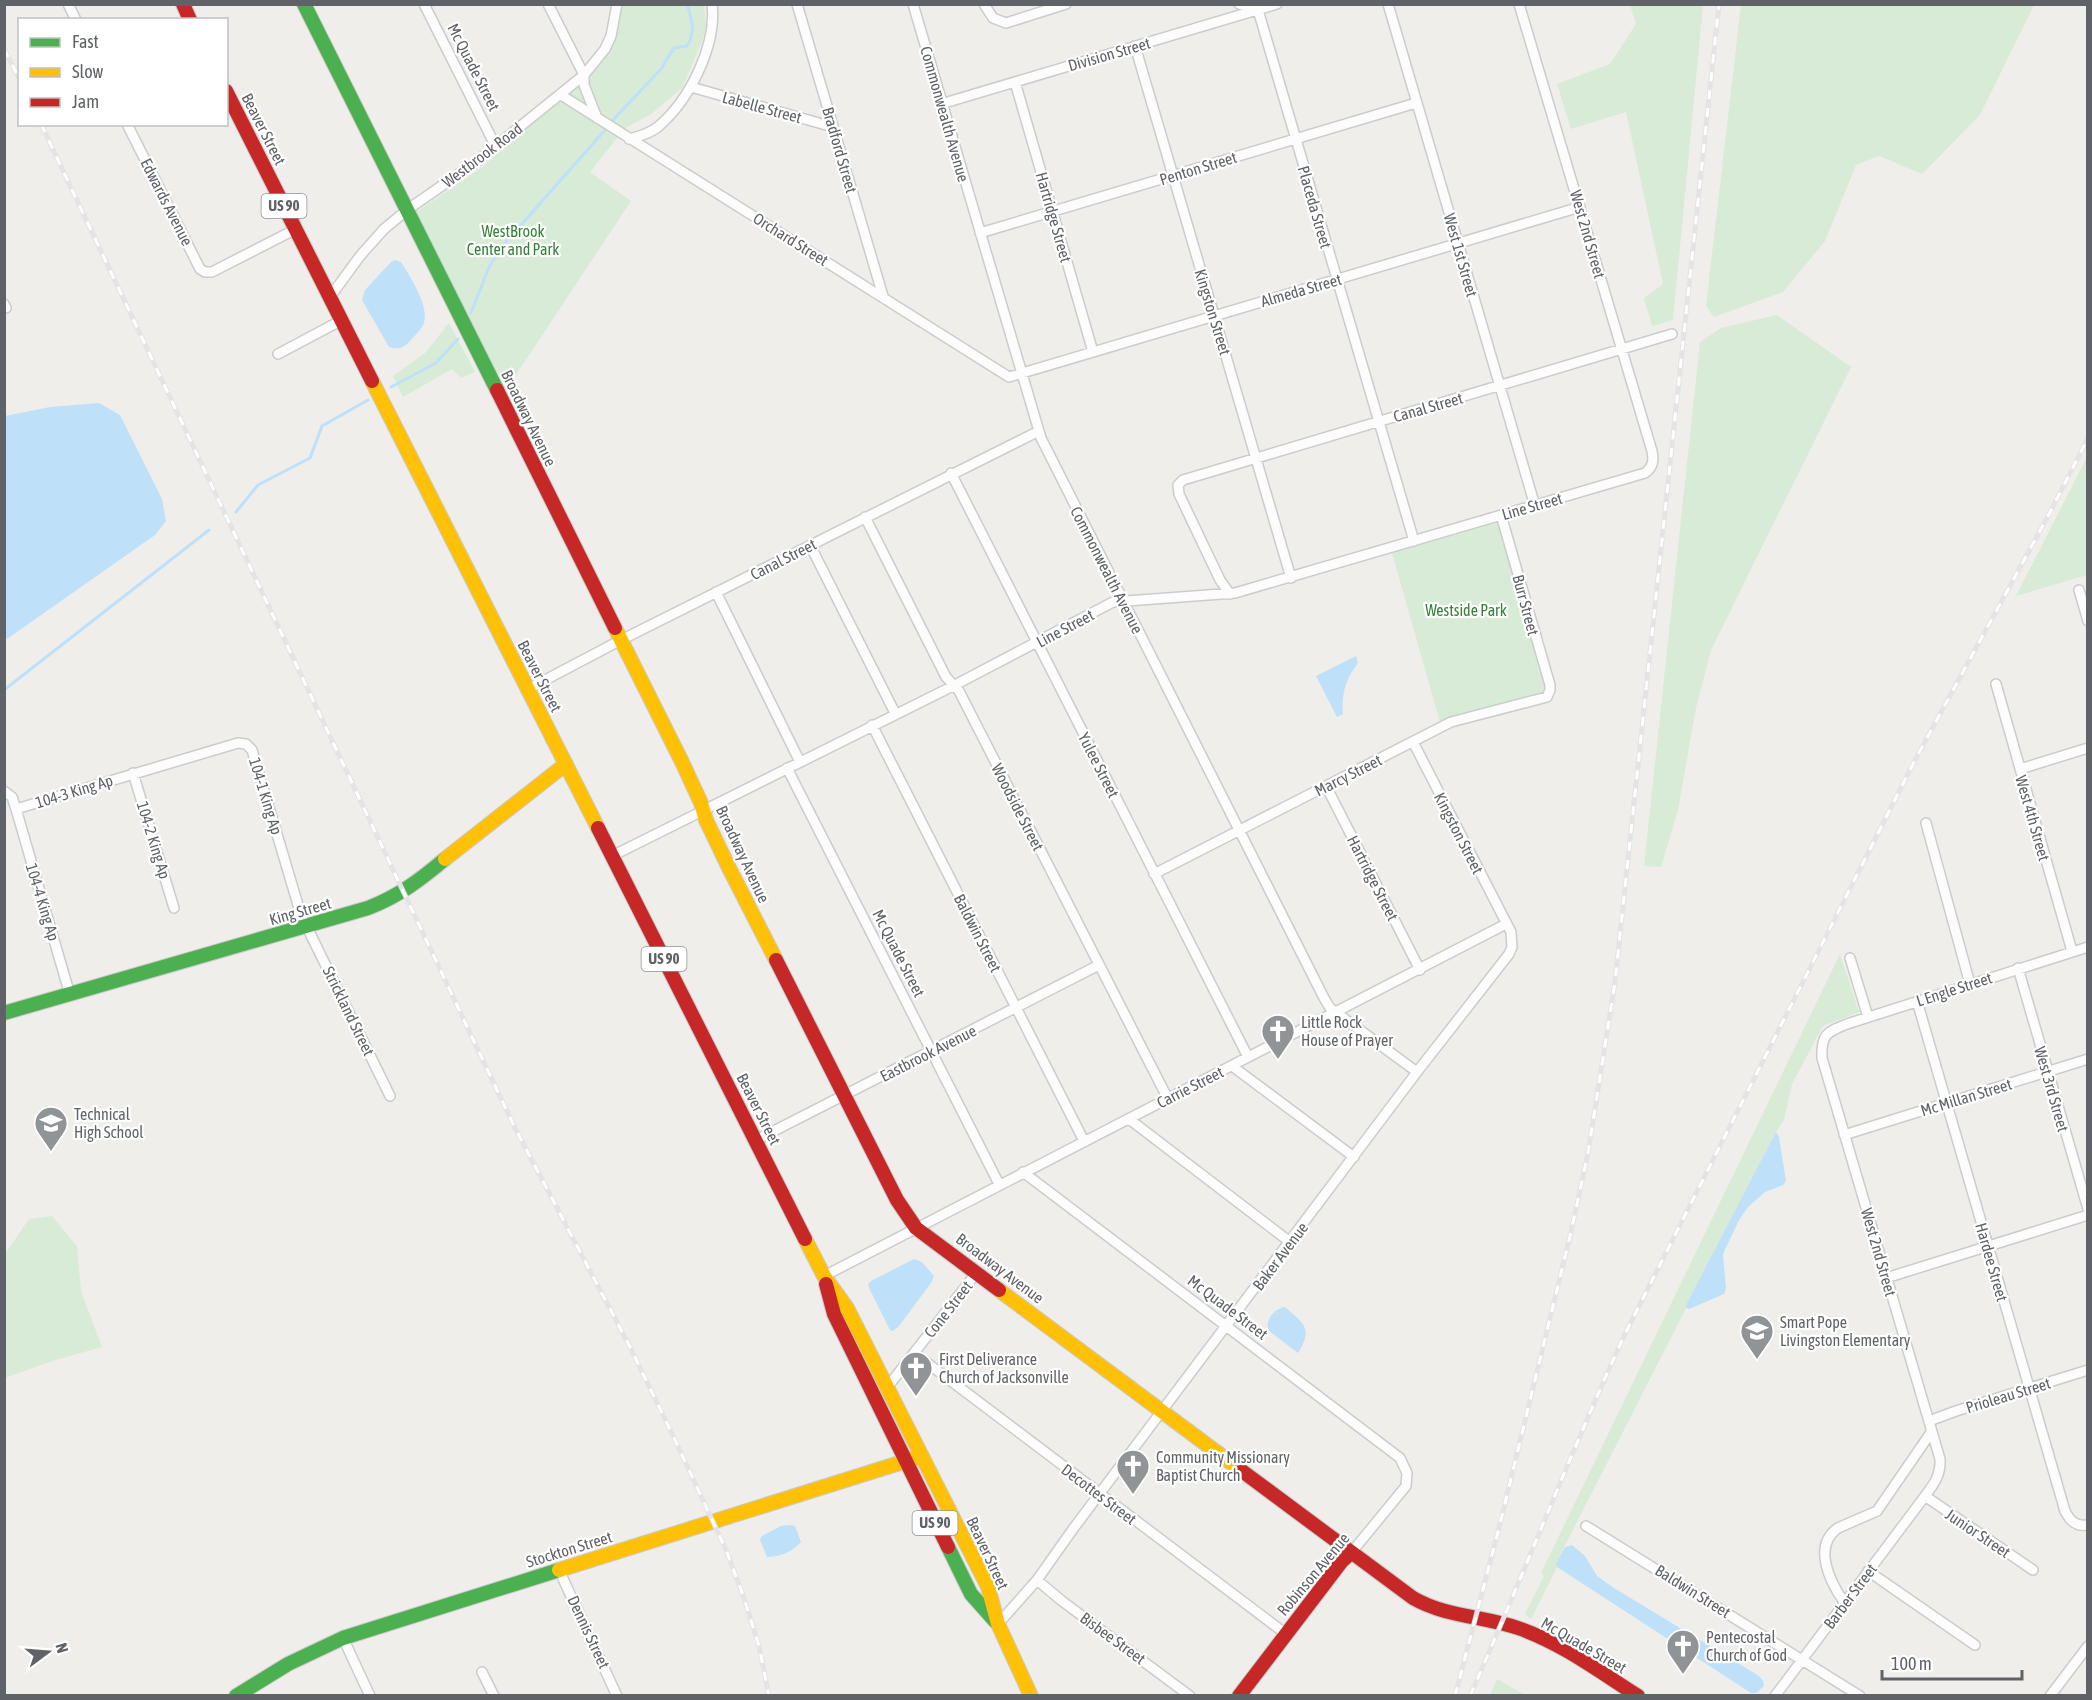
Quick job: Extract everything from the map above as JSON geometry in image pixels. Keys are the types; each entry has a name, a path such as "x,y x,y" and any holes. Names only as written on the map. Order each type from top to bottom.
{"street":[{"path":"68,4 75,18"},
{"path":"183,4 189,18"},
{"name":"Broadway Avenue","path":"304,4 682,762 729,868 897,1200 916,1228 1351,1553"},
{"name":"Mc Quade Street","path":"424,4 495,145"},
{"path":"548,4 584,75 584,85 597,118"},
{"name":"Westbrook Road","path":"330,297 360,256 384,229 407,210 476,162 584,75 605,49 611,36 617,4"},
{"path":"629,139 658,127 691,87 712,38 712,4"},
{"name":"Bradford Street","path":"796,4 883,296"},
{"name":"Commonwealth Avenue","path":"913,4 1045,446 1324,998 1330,1008 1418,1072"},
{"path":"984,4 987,12 999,21 1013,21 1066,4"},
{"path":"1239,4 1258,10"},
{"name":"Division Street","path":"941,104 1278,4"},
{"name":"West 1st Street","path":"1388,4 1535,506"},
{"name":"West 2nd Street","path":"1519,4 1652,451 1652,465"},
{"name":"Placeda Street","path":"1258,10 1414,541"},
{"name":"Kingston Street","path":"1135,46 1291,578"},
{"name":"Hartridge Street","path":"1015,82 1093,352"},
{"name":"Labelle Street","path":"691,87 833,127"},
{"name":"Beaver Street","path":"228,95 824,1276 847,1308 988,1587 998,1624 1031,1695"},
{"name":"Orchard Street","path":"561,95 1009,377 1022,374"},
{"name":"Penton Street","path":"980,234 1416,103"},
{"name":"Edwards Avenue","path":"128,126 200,269 212,272 296,229"},
{"name":"Almeda Street","path":"1022,374 1580,207"},
{"path":"278,354 342,320"},
{"name":"Canal Street","path":"1230,594 1220,580 1179,494 1178,485 1183,480 1672,334"},
{"name":"Canal Street","path":"528,690 621,640 1039,430"},
{"name":"Line Street","path":"612,856 953,686 1113,602 1230,594 1645,473 1652,465"},
{"name":"Yulee Street","path":"951,473 1248,1057"},
{"name":"Burr Street","path":"1501,515 1550,686 1549,694"},
{"name":"Woodside Street","path":"865,517 946,677 959,691 1168,1099"},
{"path":"810,545 895,714"},
{"path":"2079,590 2088,621"},
{"path":"716,592 800,762"},
{"name":"West 4th Street","path":"1996,684 2072,951"},
{"name":"Marcy Street","path":"1154,874 1459,719 1543,699 1549,694"},
{"name":"Baldwin Street","path":"872,725 1084,1141"},
{"name":"Kingston Street","path":"1413,742 1506,924"},
{"name":"104-1 King Ap","path":"133,773 238,743 246,744 252,750 300,913 308,926"},
{"path":"2020,770 2088,748"},
{"name":"King Street","path":"4,1013 368,908 402,892 566,764"},
{"name":"Mc Quade Street","path":"787,768 999,1184"},
{"name":"104-3 King Ap","path":"16,809 133,773"},
{"name":"104-2 King Ap","path":"133,773 174,908"},
{"name":"Hartridge Street","path":"1326,786 1420,970"},
{"name":"104-4 King Ap","path":"4,791 12,797 16,809 70,995"},
{"path":"1926,823 1970,984"},
{"name":"Carrie Street","path":"824,1276 1506,924"},
{"name":"Baker Avenue","path":"998,1624 1037,1580 1494,972 1512,947 1511,932 1506,924"},
{"name":"Strickland Street","path":"308,926 390,1096"},
{"name":"L Engle Street","path":"1824,1038 1834,1029 1917,1000 2088,947"},
{"path":"1850,958 1868,1017"},
{"name":"Eastbrook Avenue","path":"756,1140 1099,965"},
{"name":"West 3rd Street","path":"2018,968 2088,1209"},
{"name":"Hardee Street","path":"1917,1000 2065,1511 2073,1522 2088,1525"},
{"name":"West 2nd Street","path":"1824,1038 1822,1058 1940,1459 1941,1469 1937,1479 1925,1496"},
{"name":"Mc Millan Street","path":"1844,1136 2088,1059"},
{"path":"1232,1065 1354,1157"},
{"path":"1129,1119 1290,1242"},
{"name":"Mc Quade Street","path":"1023,1172 1400,1458 1407,1473"},
{"path":"1886,1278 2088,1215"},
{"name":"Cone Street","path":"876,1403 977,1272"},
{"name":"Beaver Street","path":"824,1276 834,1314 904,1461 971,1594 998,1624"},
{"path":"849,1346 863,1339"},
{"name":"Decottes Street","path":"914,1353 1286,1634"},
{"name":"Prioleau Street","path":"1929,1421 1956,1410 2088,1370"},
{"path":"1841,1597 1833,1584 1825,1560 1828,1539 1838,1528 1877,1511 1932,1431"},
{"name":"Stockton Street","path":"241,1694 294,1660 342,1638 922,1456"},
{"name":"Robinson Avenue","path":"1239,1695 1342,1561 1406,1486 1407,1473"},
{"name":"Junior Street","path":"1925,1496 2033,1570"},
{"name":"Barber Street","path":"1775,1695 1803,1659 1841,1597 1868,1571 1925,1496"},
{"name":"Baldwin Street","path":"1586,1526 1860,1695"},
{"name":"Mc Quade Street","path":"1351,1553 1424,1605 1452,1614 1525,1630 1562,1648 1638,1695"},
{"name":"Dennis Street","path":"559,1570 617,1695"},
{"path":"1868,1571 1976,1646"},
{"name":"Bisbee Street","path":"1037,1580 1190,1695"},
{"path":"342,1638 370,1695"},
{"path":"2050,1695 2088,1646"},
{"path":"482,1672 494,1695"}],"green space":[{"name":"WestBrook Center and Park","path":"622,5 704,5 706,25 702,42 682,88 650,115 625,128 590,172 631,201 504,393 415,213 481,168 607,53 618,31"},
{"path":"1630,5 1703,5 1673,320 1652,326 1644,298 1663,284 1626,112 1571,129 1557,84 1610,64 1636,24"},
{"path":"1741,5 2034,5 1980,115 1922,174 1879,156 1856,165 1825,241 1783,292 1714,317 1706,306"},
{"path":"1777,315 1851,367 1711,650 1696,708 1678,810 1661,867 1644,866 1700,342 1721,328"},
{"path":"449,323 475,372 461,378 452,369 403,397 393,376 425,353"},
{"path":"2087,457 2087,575 2016,596"},
{"name":"Westside Park","path":"1499,522 1549,701 1462,723 1458,715 1440,722 1392,553"},
{"path":"1840,954 1859,1012 1823,1026 1792,1084 1784,1120 1556,1563 1557,1567 1531,1619 1525,1614 1544,1576 1541,1573"},
{"path":"52,1216 77,1246 81,1291 102,1347 52,1361 5,1378 5,1254 29,1219"},
{"path":"1497,1679 1525,1695 1490,1695"}],"water":[{"path":"395,260 401,262 410,276 425,312 425,320 421,329 403,347 398,348 389,347 362,300 365,290"},
{"path":"99,403 120,415 162,499 166,521 155,535 7,639 5,638 5,416 50,407"},
{"path":"1356,656 1358,663 1347,681 1344,693 1343,714 1337,717 1316,676"},
{"path":"1776,1132 1779,1137 1786,1181 1783,1185 1765,1192 1748,1207 1739,1220 1723,1254 1726,1288 1724,1294 1689,1309 1685,1307"},
{"path":"914,1259 922,1262 934,1276 899,1326 893,1331 890,1330 868,1284"},
{"path":"1285,1307 1297,1317 1306,1332 1303,1345 1298,1353 1269,1331 1268,1323 1271,1316 1277,1310"},
{"path":"781,1526 795,1526 801,1542 786,1553 767,1557 760,1540 762,1536"},
{"path":"1572,1545 1585,1556 1597,1576 1759,1676 1764,1686 1756,1693 1751,1693 1557,1567 1556,1563 1565,1547"}],"waterway":[{"path":"613,120 661,69 674,48 687,46 692,36 692,20 687,4"},
{"path":"471,313 489,267 505,243 606,129"},
{"path":"391,387 436,363 458,339"},
{"path":"236,512 258,485 310,458 322,426 368,400"},
{"path":"4,690 209,530"}],"railway":[{"path":"1455,1696 1498,1532 1571,1232 1588,1153 1615,982 1719,4"},
{"path":"4,49 18,76"},
{"path":"42,126 514,1126 629,1345 677,1444 726,1550 743,1595 759,1646 769,1696"},
{"path":"1470,1696 1624,1336 1915,760 2088,438"}],"traffic: fast":[{"path":"304,4 497,390"},
{"path":"4,1013 368,908 409,887 445,859"},
{"path":"948,1547 971,1594 995,1621"},
{"path":"236,1696 288,1664 343,1638 559,1570"}],"traffic: slow":[{"path":"372,381 598,828"},
{"path":"615,628 682,762 729,868 776,960"},
{"path":"445,859 566,764"},
{"path":"805,1239 824,1276 847,1308 988,1587 998,1624 1031,1696"},
{"path":"999,1290 1242,1471"},
{"path":"559,1570 922,1456"}],"traffic: jam":[{"path":"183,4 189,18"},
{"path":"228,95 372,381"},
{"path":"497,390 615,628"},
{"path":"598,828 805,1239"},
{"path":"776,960 897,1200 916,1228 999,1290"},
{"path":"826,1284 834,1314 948,1547"},
{"path":"1242,1471 1413,1598 1451,1613 1505,1624 1534,1634 1580,1659 1638,1696"},
{"path":"1239,1696 1342,1561 1351,1553"}],"place":[{"name":"Little Rock House of Prayer","path":"1278,1060"},
{"name":"Technical High School","path":"51,1152"},
{"name":"Smart Pope Livingston Elementary","path":"1757,1360"},
{"name":"First Deliverance Church of Jacksonville","path":"916,1397"},
{"name":"Community Missionary Baptist Church","path":"1133,1495"},
{"name":"Pentecostal Church of God","path":"1683,1675"}]}
